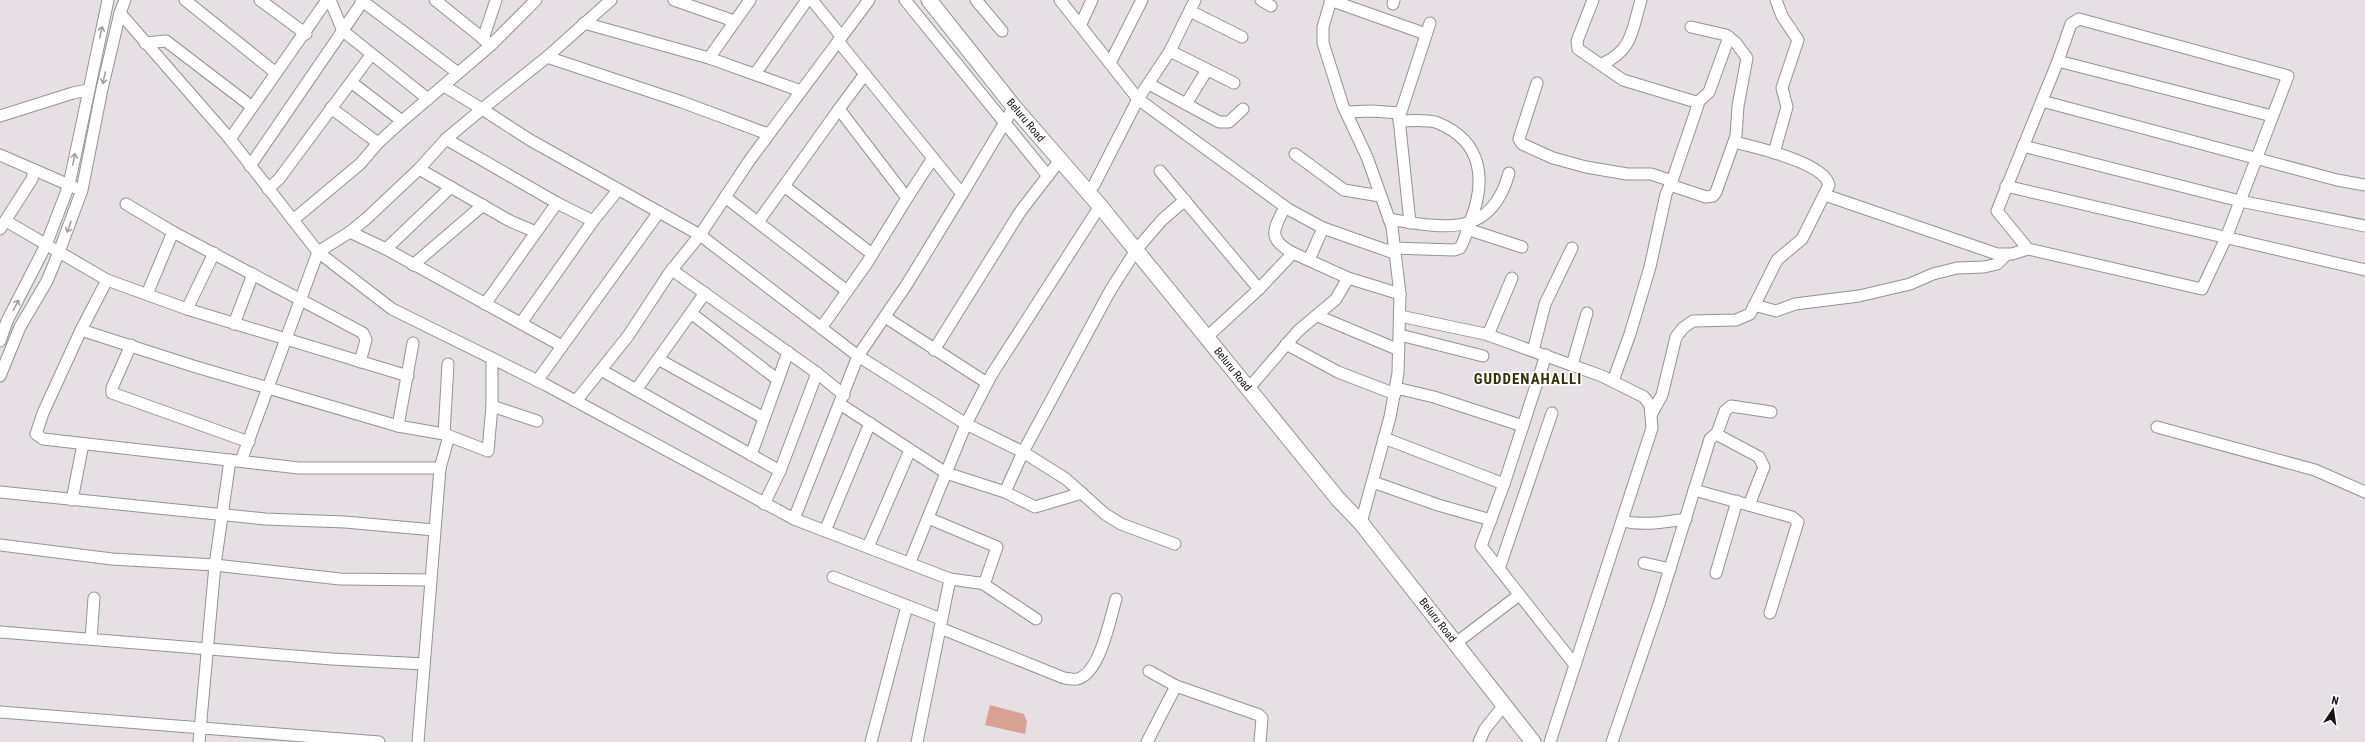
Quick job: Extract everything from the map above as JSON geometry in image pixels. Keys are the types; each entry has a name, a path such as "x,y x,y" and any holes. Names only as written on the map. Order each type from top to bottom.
{"highway":[{"name":"Beluru Road","path":"929,0 1014,107 1087,190 1338,499 1361,523 1533,742"}],"street":[{"path":"0,341 4,319 46,244 69,185 108,0"},
{"path":"0,376 20,327 47,281 82,190 102,89 120,13 125,0"},
{"path":"185,0 276,72"},
{"path":"260,0 306,34"},
{"path":"230,139 251,106 306,34 327,0"},
{"path":"330,0 343,31 371,55 428,99"},
{"path":"435,0 487,42"},
{"path":"487,42 496,0"},
{"path":"293,220 360,164 378,143 444,86 487,42 536,0"},
{"path":"241,461 269,389 318,252 350,232 419,169 446,139 547,57 611,0"},
{"path":"674,0 734,21"},
{"path":"709,58 750,0"},
{"path":"755,74 807,0"},
{"path":"812,0 865,74 962,194"},
{"path":"576,401 628,336 672,270 700,235 768,134 869,0"},
{"path":"905,0 1048,176"},
{"path":"976,0 1002,31"},
{"path":"1060,0 1138,99 1286,207 1323,228 1394,250 1458,250 1463,244 1476,207 1480,167 1475,155 1466,141 1437,123 1372,111 1346,112"},
{"path":"1080,24 1092,0"},
{"path":"1110,63 1142,0"},
{"path":"1087,190 1094,185 1138,99 1170,51 1195,0"},
{"path":"1261,0 1271,6"},
{"path":"1361,523 1373,482 1395,391 1400,335 1400,294 1392,227 1366,157 1346,112 1323,43 1323,27 1331,0 1426,34"},
{"path":"1593,0 1577,46 1623,80 1697,103"},
{"path":"1602,64 1615,58 1626,47 1641,0"},
{"path":"1774,152 1787,107 1782,88 1798,40 1782,16 1776,0"},
{"path":"250,166 362,1 458,73"},
{"path":"1190,10 1242,37"},
{"path":"120,13 230,139 318,252 392,309 537,380 794,520 910,562 950,579 982,583 1036,619"},
{"path":"1825,195 1935,232 1976,248 2006,255 2028,249 2202,289 2226,238 2272,116 2288,79 2286,74 2079,19 2071,24 2042,101 1996,210 2028,249"},
{"path":"584,23 709,58 801,90"},
{"path":"1410,223 1399,117 1430,23"},
{"path":"1537,83 1519,139 1522,144 1552,158 1586,167 1627,174 1651,174 1706,197 1714,196 1734,142 1747,58 1736,43 1729,37 1691,27"},
{"path":"1697,103 1709,92 1729,37"},
{"path":"145,43 166,41 251,106"},
{"path":"1170,51 1234,84"},
{"path":"268,189 279,179 371,55"},
{"path":"547,57 682,102 768,134"},
{"path":"2058,61 2272,116"},
{"path":"1186,104 1208,70"},
{"path":"758,222 865,74"},
{"path":"351,82 402,121"},
{"path":"1149,84 1225,123 1229,122 1243,109"},
{"path":"444,86 530,140 700,235 858,356 966,424 1023,452 1066,479 1105,514 1122,524 1175,544"},
{"path":"0,116 73,93 88,90"},
{"path":"2042,101 2257,157 2337,180 2365,185"},
{"path":"1613,381 1630,334 1650,267 1666,194 1698,108 1697,103"},
{"path":"794,520 858,356 885,317 962,194 1014,107"},
{"path":"331,108 378,143"},
{"path":"839,109 907,198"},
{"path":"446,139 557,203 593,221"},
{"path":"1652,413 1662,395 1676,337 1683,328 1693,321 1745,318 1750,314 1777,260 1802,238 1829,185 1823,175 1793,158 1734,142"},
{"path":"2023,146 2240,201 2365,226"},
{"path":"1295,154 1344,190 1380,196"},
{"path":"0,155 82,190"},
{"path":"821,328 872,254 933,158"},
{"path":"934,350 1020,212 1060,160"},
{"path":"419,169 483,205 536,232"},
{"path":"34,170 32,179 3,225 46,244 107,280 187,309 234,324 408,376"},
{"path":"1160,171 1259,289"},
{"path":"1469,226 1484,216 1501,195 1509,173"},
{"path":"784,186 872,254"},
{"path":"2006,186 2365,270"},
{"path":"386,249 451,187"},
{"path":"521,323 593,221 618,190"},
{"path":"725,196 846,291"},
{"path":"1005,492 1023,452 1110,291 1136,250 1162,220 1185,200"},
{"path":"485,304 557,203"},
{"path":"126,204 173,232 301,299 366,336 360,362"},
{"path":"413,265 483,205"},
{"path":"910,562 966,424 987,383 1100,206"},
{"path":"1286,207 1277,222 1275,238 1279,246 1348,278 1400,294"},
{"path":"537,380 659,212"},
{"path":"1389,219 1436,227 1469,226 1522,247"},
{"path":"1309,260 1323,228"},
{"path":"146,294 173,232"},
{"path":"350,232 386,249 562,346"},
{"path":"1533,351 1545,304 1572,248"},
{"path":"187,309 214,253"},
{"path":"1207,337 1259,289 1293,253"},
{"path":"1754,306 1776,311 1795,304 1859,296 1910,284 1933,274 1957,268 1984,267 1997,264 2006,255"},
{"path":"672,270 817,373 842,399 870,423 946,474 1005,492 1035,508 1082,493"},
{"path":"234,324 253,274"},
{"path":"1248,388 1298,331 1318,316 1336,299 1348,278"},
{"path":"1488,335 1512,278"},
{"path":"107,280 81,330 43,412 36,434 43,439 299,468 440,468"},
{"path":"636,390 705,293"},
{"path":"690,313 778,380"},
{"path":"1572,365 1587,313"},
{"path":"1318,316 1399,350"},
{"path":"1400,316 1488,335 1533,351 1613,381 1644,397 1650,405 1652,413 1652,428 1550,742"},
{"path":"885,317 987,383"},
{"path":"4,319 20,327"},
{"path":"81,330 269,389 398,426 446,435 489,450 492,406 492,358"},
{"path":"1400,335 1483,356"},
{"path":"398,426 413,342"},
{"path":"1286,344 1338,372 1395,391 1434,397 1523,426"},
{"path":"131,345 112,388 112,393 249,442"},
{"path":"751,455 788,352"},
{"path":"1546,356 1504,484 1481,546 1575,665"},
{"path":"658,359 764,418"},
{"path":"418,742 434,530 440,468 446,435 448,364"},
{"path":"601,370 780,471"},
{"path":"764,504 780,471 817,373"},
{"path":"492,406 537,421"},
{"path":"1612,742 1670,569 1710,439 1716,434 1725,411 1731,406 1771,412"},
{"path":"1499,569 1552,413"},
{"path":"825,531 870,423"},
{"path":"2157,428 2315,470 2365,492"},
{"path":"1716,434 1759,457 1763,462 1764,467 1749,505"},
{"path":"1384,438 1504,484"},
{"path":"72,500 83,444"},
{"path":"868,547 910,450"},
{"path":"200,742 215,565 230,460"},
{"path":"1373,482 1438,505 1491,520"},
{"path":"1694,490 1792,516 1798,522 1770,613"},
{"path":"0,492 223,515 434,530"},
{"path":"1716,573 1737,501"},
{"path":"928,518 997,547 985,582 982,583"},
{"path":"1622,521 1632,523 1686,519"},
{"path":"0,545 112,559 215,565 340,579 431,580"},
{"path":"1644,563 1670,569"},
{"path":"833,577 907,606 941,624 1064,678 1077,679 1087,674 1095,665 1116,599"},
{"path":"917,742 950,579"},
{"path":"1456,644 1519,595"},
{"path":"91,639 94,598"},
{"path":"871,742 907,606"},
{"path":"0,632 332,659 423,664"},
{"path":"1149,671 1176,686 1259,716 1262,718 1260,742"},
{"path":"1147,742 1176,686"},
{"path":"1479,742 1484,729 1504,704"},
{"path":"0,712 67,719 201,727 379,742"}],"shaded area":[{"path":"990,705 1024,714 1027,722 1025,734 985,725"}],"district":[{"name":"GUDDENAHALLI","path":"1528,379"}]}
